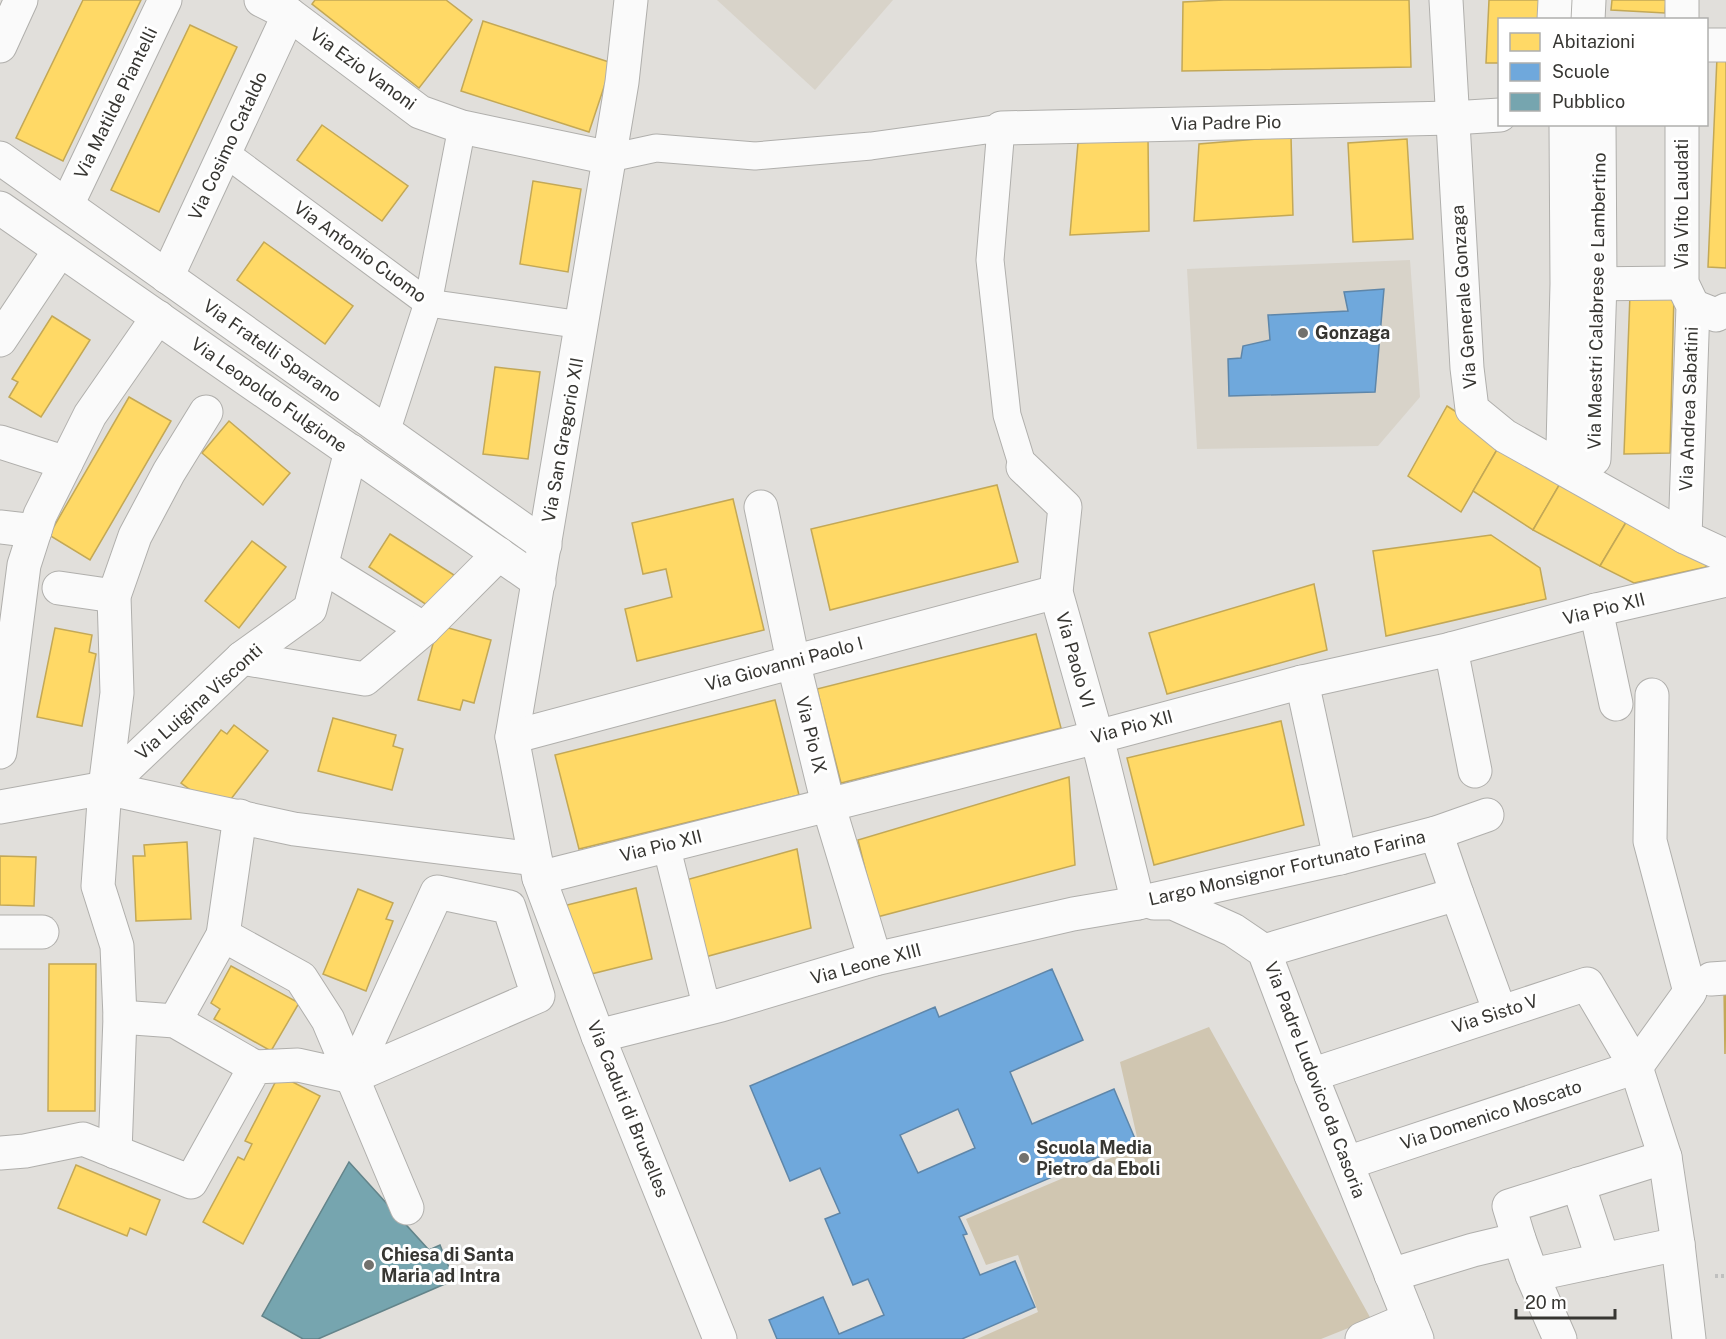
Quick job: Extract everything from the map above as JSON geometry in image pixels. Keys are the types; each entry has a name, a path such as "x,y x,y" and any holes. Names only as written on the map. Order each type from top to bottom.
{"street":[{"path":"0,46 21,0"},
{"name":"Via Matilde Piantelli","path":"67,205 165,0"},
{"name":"Via San Gregorio XII","path":"537,868 512,737 610,158 632,0"},
{"name":"Via Generale Gonzaga","path":"1446,0 1467,368 1472,409 1505,436 1685,537 1726,556"},
{"path":"1554,18 1555,0"},
{"path":"1588,0 1588,18"},
{"path":"1682,0 1682,18"},
{"name":"Via Ezio Vanoni","path":"268,4 420,112 462,127 610,158"},
{"name":"Via Cosimo Cataldo","path":"167,277 225,153 268,4"},
{"path":"1708,45 1726,45"},
{"name":"Via Padre Pio","path":"1001,128 1498,115"},
{"name":"Via Maestri Calabrese e Lambertino","path":"1566,126 1567,284 1563,447 1576,476 1594,459 1600,284 1599,126"},
{"name":"Via Vito Laudati","path":"1682,126 1687,295"},
{"path":"386,432 428,303 462,127"},
{"path":"610,158 656,148 755,156 871,146 1001,128 990,260 1007,415 1023,466"},
{"name":"Via Antonio Cuomo","path":"225,153 428,303 582,325"},
{"name":"Via Fratelli Sparano","path":"0,158 545,545"},
{"name":"Via Leopoldo Fulgione","path":"0,208 539,582"},
{"path":"0,340 60,250"},
{"path":"1567,284 1600,284 1687,295 1716,315 1726,310"},
{"name":"Via Andrea Sabatini","path":"1685,537 1687,295"},
{"path":"0,752 24,566 40,515 90,415 158,317"},
{"path":"115,1152 120,1017 117,946 98,886 105,788 117,693 114,596 135,536 169,472 206,412"},
{"path":"0,442 66,463"},
{"name":"Via Luigina Visconti","path":"105,788 242,658 310,609 351,451"},
{"name":"Via Paolo VI","path":"1023,466 1065,507 1056,592 1097,737 1137,903"},
{"name":"Via Pio IX","path":"760,507 793,661 828,804 875,959"},
{"path":"0,527 35,531"},
{"path":"242,658 365,679 424,629 499,554"},
{"path":"322,566 424,629"},
{"name":"Via Pio XII","path":"537,868 666,845 1097,737 1302,682 1451,649 1596,610 1726,580"},
{"path":"59,588 114,596"},
{"name":"Via Giovanni Paolo I","path":"512,737 1056,592"},
{"path":"1596,610 1616,704"},
{"path":"1451,649 1475,771"},
{"path":"1302,682 1340,858"},
{"path":"1652,695 1650,841 1690,992 1636,1067 1665,1156 1689,1339"},
{"path":"0,807 105,788 294,829 537,868"},
{"name":"Largo Monsignor Fortunato Farina","path":"1137,903 1340,858 1436,833 1487,814"},
{"path":"175,1021 223,935 240,816"},
{"name":"Largo Monsignor Fortunato Farina","path":"1436,833 1500,1012"},
{"path":"666,845 707,1009"},
{"name":"Via Caduti di Bruxelles","path":"537,868 598,1036 720,1339"},
{"path":"120,1017 175,1021 255,1067 298,1065 352,1077 538,996 509,907 437,892 352,1077"},
{"path":"1264,951 1457,894"},
{"name":"Via Padre Ludovico da Casoria","path":"1137,903 1173,903 1233,930 1264,951 1413,1329"},
{"name":"Via Leone XIII","path":"598,1036 707,1009 875,959 1073,914 1137,903"},
{"path":"0,932 42,932"},
{"path":"223,935 301,978 328,1020 407,1208"},
{"name":"Via Sisto V","path":"1311,1075 1587,984 1636,1067"},
{"path":"0,1153 25,1151 83,1139 191,1182 255,1067"},
{"name":"Via Domenico Moscato","path":"1347,1164 1636,1067"},
{"path":"1560,1339 1518,1239 1509,1206 1665,1156"},
{"path":"1578,1184 1603,1260"},
{"path":"1391,1275 1518,1239"},
{"path":"1532,1275 1678,1244"},
{"path":"1362,1339 1413,1329"}],"shaded area":[{"path":"717,0 893,0 815,90"},
{"name":"Gonzaga","path":"1410,260 1420,397 1378,446 1197,449 1187,269"},
{"path":"1209,1027 1371,1319 1321,1339 977,1339 1038,1312 1018,1255 986,1265 966,1219 1139,1146 1120,1062"}],"building: Abitazioni":[{"path":"83,0 141,0 63,161 16,138"},
{"path":"315,0 446,0 472,20 419,88 312,4"},
{"path":"1409,0 1411,67 1182,71 1183,2"},
{"path":"1489,0 1545,0 1545,18 1498,18 1498,63 1486,63"},
{"path":"1612,0 1666,0 1665,13 1611,10"},
{"path":"483,21 612,63 589,132 461,91"},
{"path":"190,25 237,47 159,212 111,190"},
{"path":"1726,56 1726,268 1708,267 1717,57"},
{"path":"322,125 408,186 382,221 297,160"},
{"path":"1291,136 1293,215 1194,221 1199,144"},
{"path":"1148,137 1149,231 1070,235 1078,143"},
{"path":"1407,139 1413,239 1353,242 1348,143"},
{"path":"533,181 581,189 568,272 520,264"},
{"path":"264,242 353,306 325,344 237,280"},
{"path":"1674,293 1670,453 1624,454 1630,294"},
{"path":"52,316 90,340 41,417 9,397 18,382 12,379"},
{"path":"495,367 540,372 528,459 483,454"},
{"path":"129,397 171,421 90,560 49,535"},
{"path":"1447,406 1502,441 1461,512 1408,476"},
{"path":"229,421 290,473 263,505 202,453"},
{"path":"1502,441 1565,475 1533,530 1473,491"},
{"path":"1565,475 1631,514 1600,566 1533,530"},
{"path":"997,485 1018,562 830,610 811,529"},
{"path":"733,499 764,630 637,661 625,609 672,597 666,569 643,574 632,523"},
{"path":"1631,514 1709,553 1706,567 1634,583 1600,566"},
{"path":"390,534 454,575 433,609 369,567"},
{"path":"1491,535 1540,568 1546,599 1386,636 1373,551"},
{"path":"252,541 286,567 239,628 205,601"},
{"path":"1314,584 1327,650 1167,694 1149,633"},
{"path":"438,625 491,640 474,703 463,700 460,710 418,700"},
{"path":"55,628 92,635 89,652 96,654 82,726 37,717"},
{"path":"1036,634 1061,728 841,783 817,689"},
{"path":"775,700 799,795 579,849 555,755"},
{"path":"333,718 396,735 393,746 403,749 392,790 318,771"},
{"path":"1281,721 1304,825 1154,865 1127,758"},
{"path":"234,725 268,751 221,812 181,783 221,730 227,734"},
{"path":"1069,777 1075,865 877,917 858,840"},
{"path":"187,842 191,919 136,921 133,856 145,856 144,845"},
{"path":"797,849 811,928 705,957 686,880"},
{"path":"0,856 36,857 34,906 0,905"},
{"path":"636,888 652,959 583,976 559,907"},
{"path":"358,889 393,903 386,919 393,921 366,991 323,974"},
{"path":"49,964 96,964 95,1111 48,1111"},
{"path":"231,966 299,1003 271,1051 214,1019 220,1009 211,1003"},
{"path":"1724,987 1726,987 1725,1054"},
{"path":"279,1075 320,1096 243,1244 203,1222 238,1157 244,1160 252,1144 245,1141"},
{"path":"76,1165 160,1200 146,1235 130,1228 127,1236 58,1208"}],"building: Scuole":[{"name":"Gonzaga","path":"1384,289 1375,392 1229,396 1228,359 1241,358 1243,346 1270,340 1268,315 1348,311 1344,292"},
{"name":"Scuola Media Pietro da Eboli","path":"1052,969 1083,1040 1010,1072 1032,1124 1114,1089 1136,1141 959,1217 967,1234 963,1235 980,1275 1015,1261 1035,1307 962,1339 777,1339 769,1320 823,1297 839,1334 884,1315 868,1279 853,1285 825,1219 840,1213 820,1168 790,1181 750,1086 935,1007 939,1017","holes":["958,1109 975,1148 918,1173 900,1135"]}],"building: Pubblico":[{"name":"Chiesa di Santa Maria ad Intra","path":"349,1162 429,1250 440,1245 454,1280 318,1339 303,1339 262,1316"}],"place":[{"name":"Gonzaga","path":"1303,333"},
{"name":"Scuola Media Pietro da Eboli","path":"1024,1158"},
{"name":"Chiesa di Santa Maria ad Intra","path":"369,1265"}]}
